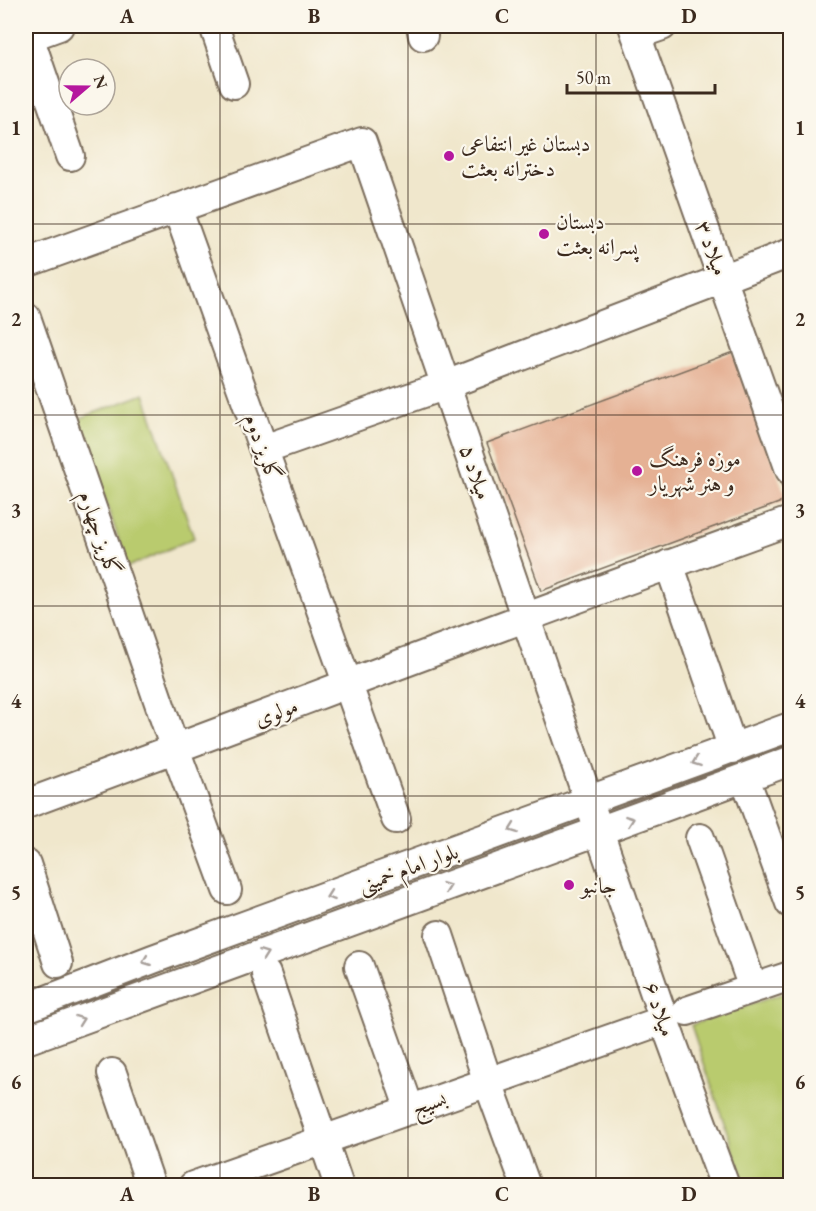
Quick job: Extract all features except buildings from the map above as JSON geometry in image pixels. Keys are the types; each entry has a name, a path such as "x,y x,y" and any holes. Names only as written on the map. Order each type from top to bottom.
{"street":[{"path":"59,26 27,34 70,156"},
{"path":"214,26 234,84"},
{"name":"میلاد ۳","path":"644,29 722,278 790,470"},
{"name":"میلاد ۵","path":"177,208 362,142 590,801"},
{"path":"26,262 177,208"},
{"name":"گلریز دوم","path":"177,208 350,685 396,819"},
{"path":"264,449 446,386 790,253"},
{"name":"گلریز چهارم","path":"26,317 175,749 227,890"},
{"name":"مولوی","path":"26,804 790,521"},
{"path":"669,564 733,748"},
{"name":"بلوار امام خمینی","path":"26,1008 153,959 790,727"},
{"name":"بلوار امام خمینی","path":"26,1040 790,761"},
{"path":"745,778 790,903"},
{"name":"میلاد ۶","path":"590,801 599,832 675,1016 725,1185"},
{"path":"700,838 753,988"},
{"path":"26,864 58,963"},
{"path":"439,934 488,1082 526,1185"},
{"path":"359,966 410,1110"},
{"path":"266,974 339,1185"},
{"name":"بسیج","path":"193,1185 790,976"},
{"path":"112,1073 151,1185"}],"green space":[{"path":"144,394 194,538 128,567 78,419"},
{"path":"790,991 790,1185 745,1185 691,1025"}],"place":[{"name":"دبستان غیر انتفاعی دخترانه بعثت","path":"449,156"},
{"name":"دبستان پسرانه بعثت","path":"544,234"},
{"name":"موزه فرهنگ و هنر شهریار","path":"637,471"},
{"name":"جانبو","path":"569,885"}]}
